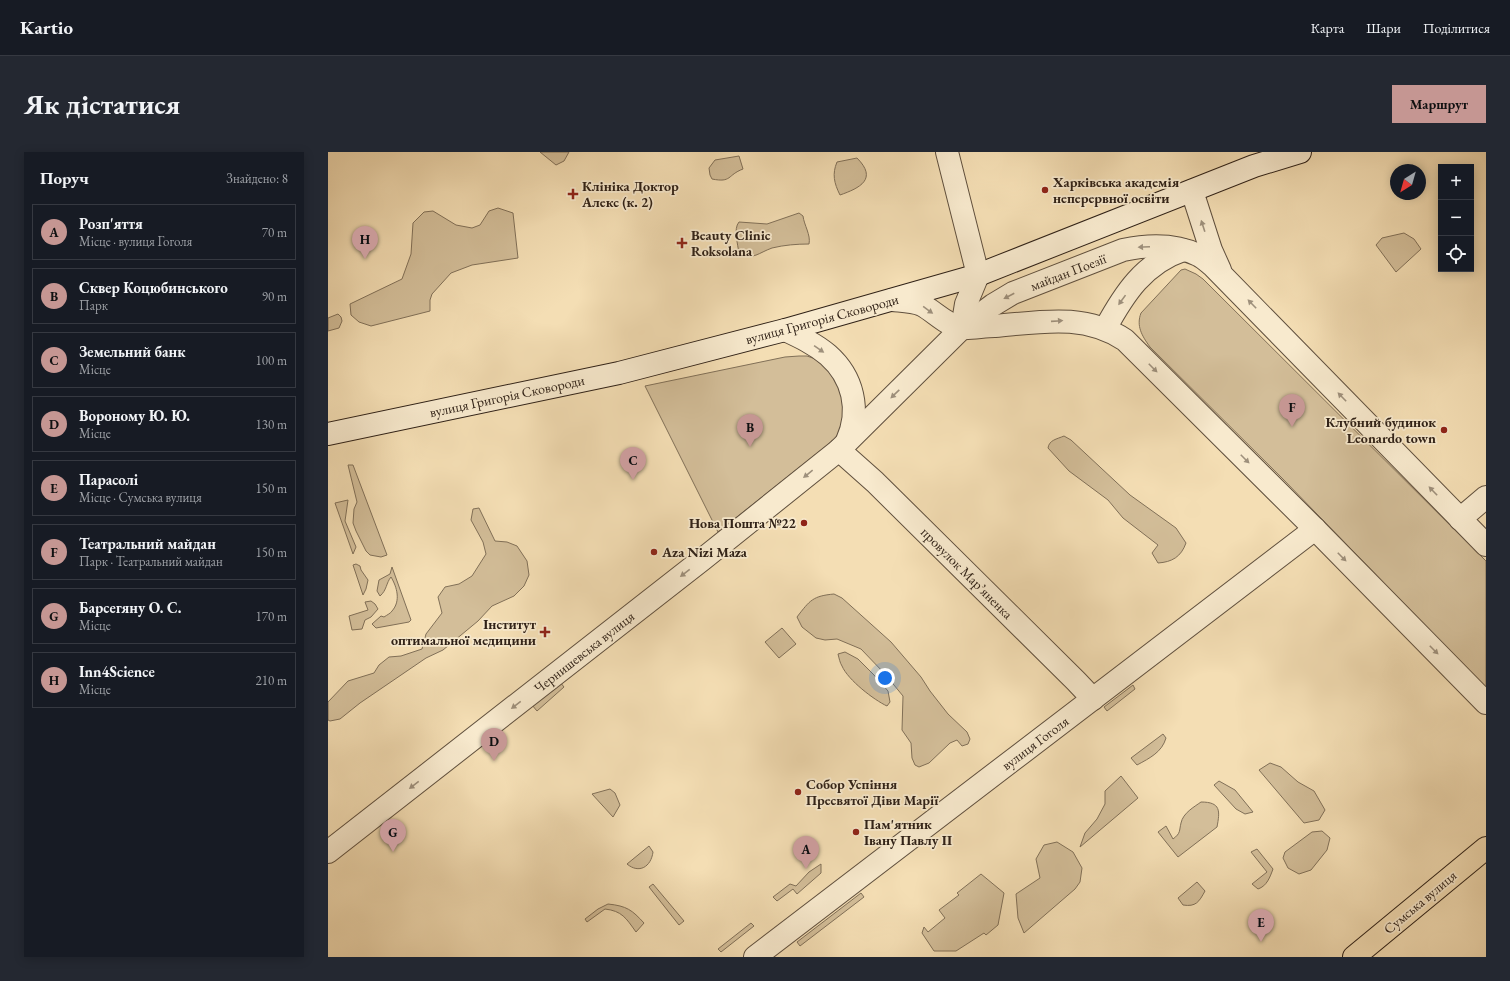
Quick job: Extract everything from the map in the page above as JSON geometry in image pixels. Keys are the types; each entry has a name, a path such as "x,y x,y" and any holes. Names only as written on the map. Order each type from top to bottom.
{"main road":[{"name":"Сумська вулиця","path":"1354,957 1486,848"}],"street":[{"path":"947,152 978,275 966,304 962,328"},
{"name":"вулиця Григорія Сковороди","path":"328,434 619,373 785,330 892,300 978,275 1192,191 1252,159 1300,152"},
{"path":"1192,191 1211,250 1223,275 1486,545"},
{"name":"майдан Поезії","path":"843,446 962,328 993,305 1013,293 1124,250 1139,247 1159,246 1183,250 1198,255 1223,275"},
{"path":"1105,329 1124,297 1144,273 1169,255 1183,250"},
{"path":"892,300 908,301 920,304 942,320 962,328 1063,321 1081,322 1105,329 1125,340 1315,529 1486,703"},
{"path":"785,330 810,342 827,355 846,378 855,405 852,430 843,446"},
{"name":"провулок Мар’яненка","path":"843,446 875,482 1093,699"},
{"name":"Чернишевська вулиця","path":"328,852 703,559 843,446"},
{"path":"1460,519 1486,497"},
{"name":"вулиця Гоголя","path":"755,957 1315,529"}],"shaded area":[{"path":"540,152 569,152 564,161 556,165"},
{"path":"739,156 743,169 723,180 712,179 709,168 715,160"},
{"path":"857,158 863,165 866,172 864,182 860,186 840,195 834,178 837,162"},
{"path":"498,208 513,213 518,258 472,265 451,273 432,294 430,300 430,311 371,326 359,322 351,315 350,304 402,279 411,254 413,223 424,212 433,211 456,225 472,228 480,225 489,211"},
{"path":"799,213 804,219 809,237 809,244 772,248 752,256 744,256 739,254 736,229 739,222 767,224"},
{"path":"1404,233 1414,239 1421,249 1396,272 1376,245 1382,238"},
{"path":"1185,269 1203,279 1486,561 1486,688 1283,479 1150,347 1141,331 1139,322 1141,313 1181,270"},
{"path":"338,314 342,321 339,328 328,331 328,318"},
{"path":"807,356 821,361 847,396 840,435 718,532 645,386 785,357"},
{"path":"1064,436 1071,440 1130,495 1176,528 1186,543 1179,555 1172,560 1158,563 1152,553 1158,545 1123,518 1108,500 1069,471 1048,448 1052,441"},
{"path":"348,465 353,465 387,555 381,557 370,555 366,551 356,531 353,523 354,509 357,502"},
{"path":"348,500 345,521 356,547 353,554 335,503"},
{"path":"479,508 495,541 507,542 517,546 527,561 529,575 524,586 514,596 492,606 478,621 443,650 426,658 360,703 340,719 328,720 328,702 348,681 374,673 379,665 389,657 401,656 422,649 426,634 442,613 438,597 445,587 459,584 472,576 486,554 483,542 471,520 473,509"},
{"path":"356,564 360,566 368,580 363,595 353,565"},
{"path":"392,567 411,620 409,622 376,628 372,624 381,616 384,617 391,612 395,607 397,594 391,577 380,596 377,591 379,580 390,574"},
{"path":"834,594 842,598 891,642 921,677 948,714 967,732 970,739 968,744 962,746 957,740 950,743 929,763 919,767 915,765 912,758 911,743 902,730 903,696 861,649 837,639 825,640 816,638 802,627 797,617 812,600 821,596"},
{"path":"371,601 378,609 371,617 365,620 362,629 352,630 349,616 368,610 365,602"},
{"path":"782,628 796,644 779,658 765,642"},
{"path":"845,652 858,659 888,691 890,702 887,706 862,689 845,671 838,654"},
{"path":"560,682 564,687 537,711 532,705"},
{"path":"1133,685 1135,689 1107,711 1104,707"},
{"path":"1163,734 1166,738 1162,747 1151,757 1137,765 1131,758"},
{"path":"1270,763 1281,767 1298,782 1314,791 1325,810 1319,820 1304,823 1259,770"},
{"path":"1121,776 1138,798 1080,847 1085,833 1097,819 1105,804 1105,791"},
{"path":"1219,781 1235,790 1253,812 1245,814 1236,809 1214,785"},
{"path":"610,789 615,793 620,805 613,817 592,794"},
{"path":"1201,802 1208,802 1218,808 1219,816 1217,827 1178,857 1158,832 1166,826 1173,839 1176,837 1179,833 1184,816"},
{"path":"1322,831 1330,838 1327,850 1311,870 1299,874 1288,868 1283,858 1285,852 1312,832"},
{"path":"1057,842 1073,852 1082,868 1080,882 1075,889 1024,933 1018,918 1016,894 1040,878 1036,859 1044,845"},
{"path":"649,846 653,852 650,862 647,865 640,869 631,867 627,864"},
{"path":"1257,849 1273,869 1266,883 1258,889 1252,884 1267,872 1251,852"},
{"path":"821,864 821,873 797,894 793,889 777,901 773,897 790,884 796,886 809,872"},
{"path":"981,874 1004,893 998,925 986,935 984,933 956,951 934,951 922,933 924,927 928,932 945,918 939,910 959,895 957,893"},
{"path":"1197,882 1205,891 1203,895 1197,903 1183,905 1178,898"},
{"path":"653,884 684,921 679,925 649,887"},
{"path":"861,893 864,897 800,946 797,942"},
{"path":"608,904 629,909 644,923 636,932 620,913 605,909 587,922 585,919 598,909"},
{"path":"751,923 754,926 721,952 718,949"}],"place":[{"name":"Харківська академія неперервної освіти","path":"1045,190"},
{"name":"Клініка Доктор Алекс (к. 2)","path":"573,194"},
{"name":"Beauty Clinic Roksolana","path":"682,243"},
{"name":"Inn4Science","path":"365,259"},
{"name":"Театральний майдан","path":"1292,427"},
{"name":"Клубний будинок Leonardo town","path":"1444,430"},
{"name":"Сквер Коцюбинського","path":"750,447"},
{"name":"Земельний банк","path":"633,480"},
{"name":"Нова Пошта №22","path":"804,523"},
{"name":"Aza Nizi Maza","path":"654,552"},
{"name":"Інститут оптимальної медицини","path":"545,632"},
{"name":"Вороному Ю. Ю.","path":"494,761"},
{"name":"Собор Успіння Пресвятої Діви Марії","path":"798,792"},
{"name":"Пам'ятник Івану Павлу II","path":"856,832"},
{"name":"Барсегяну О. С.","path":"393,852"},
{"name":"Розп'яття","path":"806,869"},
{"name":"Парасолі","path":"1261,942"}]}
